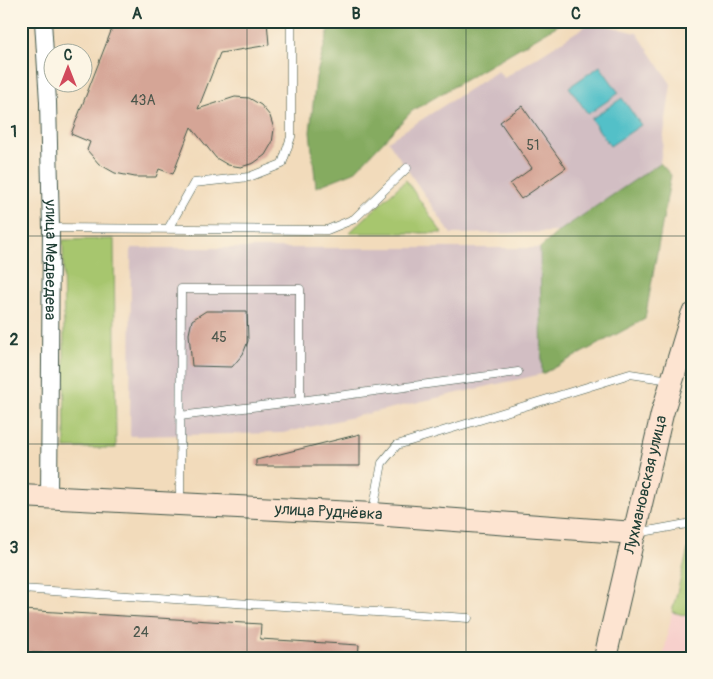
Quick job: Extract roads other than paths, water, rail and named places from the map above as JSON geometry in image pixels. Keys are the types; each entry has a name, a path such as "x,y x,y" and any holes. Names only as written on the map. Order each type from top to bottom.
{"street":[{"name":"улица Медведева","path":"43,21 48,102 51,228 49,498"},
{"name":"Лухмановская улица","path":"605,658 662,414 691,320"},
{"name":"улица Руднёвка","path":"21,496 373,514 635,533"}],"lane":[{"path":"168,229 194,182 249,177 282,164 291,137 291,21"},
{"path":"51,228 327,230 354,219 407,168"},
{"path":"180,505 180,289 300,288 300,401"},
{"path":"180,416 518,372"},
{"path":"373,514 382,463 397,445 630,374 672,380"},
{"path":"635,533 692,523"},
{"path":"21,589 468,618"}],"water":[{"path":"600,66 619,93 588,114 569,87"},
{"path":"622,98 641,125 610,146 591,119"}]}
